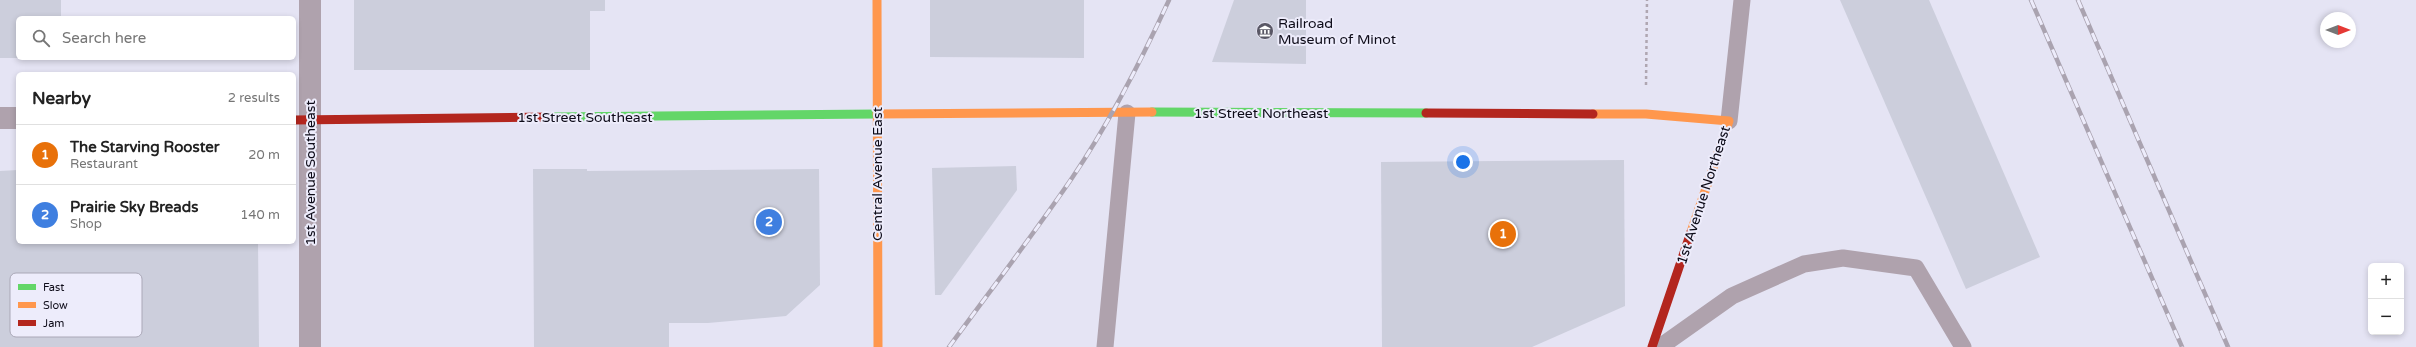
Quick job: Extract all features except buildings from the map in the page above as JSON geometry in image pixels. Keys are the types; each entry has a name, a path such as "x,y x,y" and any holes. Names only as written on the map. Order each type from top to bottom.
{"street":[{"name":"1st Avenue Southeast","path":"310,0 302,120 310,347"},
{"name":"Central Avenue East","path":"877,0 878,347"},
{"name":"1st Street Northeast","path":"877,115 1127,113 1646,114"},
{"name":"1st Avenue Northeast","path":"1646,114 1729,121 1652,347"},
{"name":"1st Street Southeast","path":"302,120 877,115"},
{"path":"0,118 16,118"}],"lane":[{"path":"1729,121 1742,0"},
{"path":"1105,347 1127,113"},
{"path":"1660,347 1732,296 1804,264 1843,258 1916,268 1963,347"}],"path":[{"path":"1645,70 1646,0"}],"railway":[{"path":"949,347 1042,221 1086,157 1124,91 1169,0"},
{"path":"2031,0 2182,347"},
{"path":"2078,0 2228,347"}],"traffic: fast":[{"path":"1152,112 1426,113"},
{"path":"551,117 877,114"}],"traffic: slow":[{"path":"877,0 878,347"},
{"path":"877,114 1152,112"},
{"path":"1593,114 1646,114 1729,121 1691,232"}],"traffic: jam":[{"path":"1426,113 1593,114"},
{"path":"296,120 551,117"},
{"path":"1652,347 1691,232"}],"place":[{"name":"Railroad Museum of Minot","path":"1265,31"},
{"name":"Prairie Sky Breads","path":"769,222"},
{"name":"The Starving Rooster","path":"1503,234"}]}
